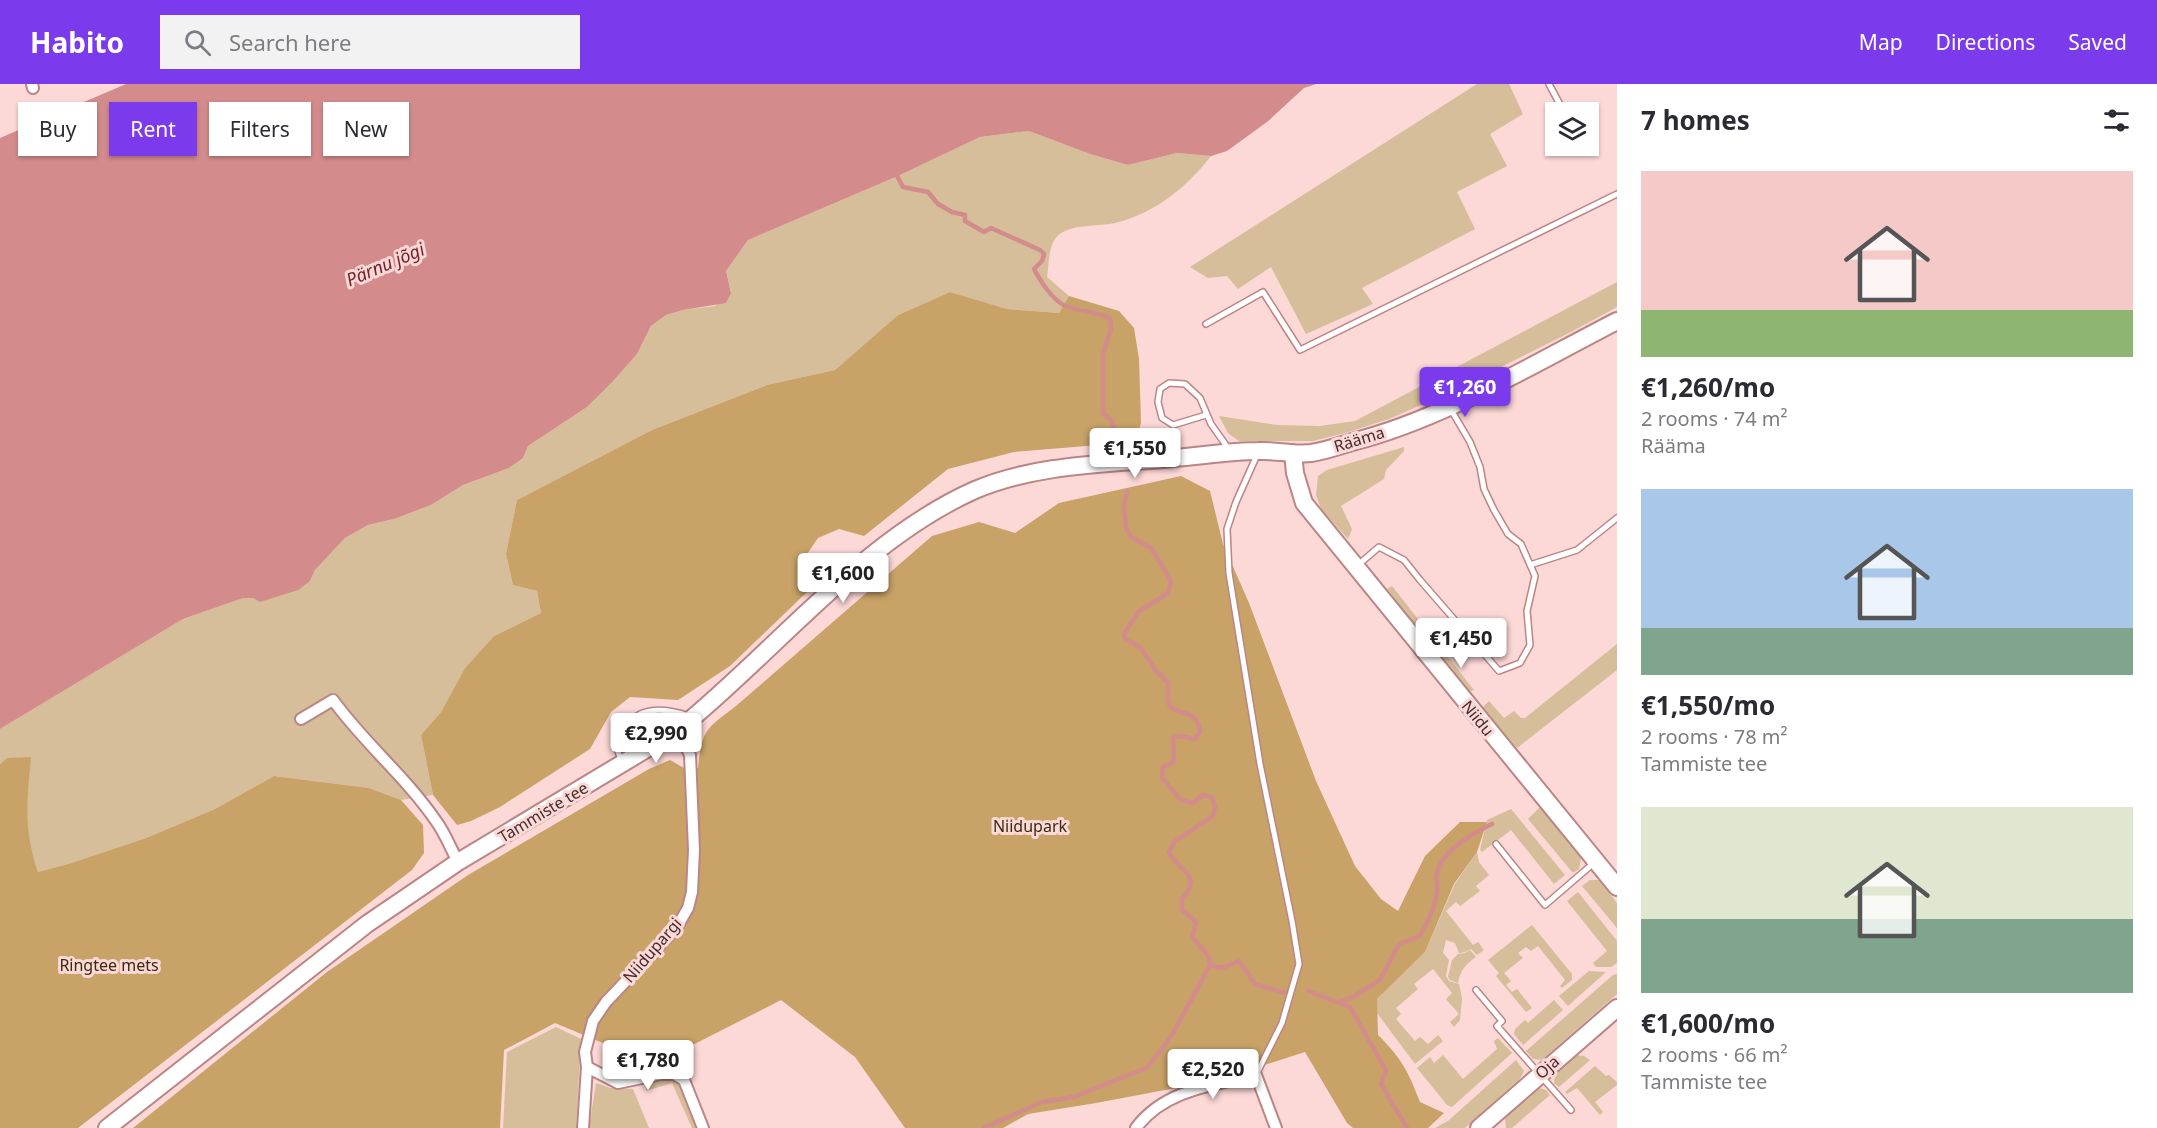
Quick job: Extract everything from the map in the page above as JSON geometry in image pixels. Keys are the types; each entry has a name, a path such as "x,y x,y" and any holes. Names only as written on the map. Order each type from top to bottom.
{"main road":[{"name":"Rääma","path":"1293,453 1312,453 1369,438 1449,407 1617,321"},
{"name":"Tammiste tee","path":"107,1128 367,924 458,862 678,730 849,576 914,523 975,490 1036,473 1080,466 1230,452 1259,450 1293,453"},
{"name":"Niidu","path":"1293,453 1295,473 1304,503 1617,887"},
{"name":"Oja","path":"1488,1125 1539,1074 1617,1008"}],"street":[{"path":"301,719 333,700 438,822 458,862"},
{"name":"Niidupargi","path":"583,1128 587,1067 585,1052 593,1021 606,1002 677,927 690,900 694,873 690,754 678,730"},
{"path":"587,1067 618,1083 661,1074 674,1074 684,1080 702,1128"},
{"path":"1136,1128 1142,1120 1171,1097 1256,1075 1276,1128"}],"lane":[{"path":"1549,84 1559,102"},
{"path":"1206,324 1263,292 1300,350 1617,194"},
{"path":"1206,415 1173,425 1162,418 1158,402 1160,389 1169,383 1185,384 1200,398 1206,415 1230,452"},
{"path":"1356,567 1379,547 1404,560 1499,671 1520,663 1530,645 1527,611 1535,576 1521,544 1508,534 1494,510 1484,489 1480,466 1470,442 1449,407"},
{"path":"1256,1075 1282,1023 1299,964 1260,764 1229,573 1227,529 1259,450"},
{"path":"1530,565 1577,550 1617,518"},
{"path":"625,762 618,754 618,740 628,722 649,711 675,711 693,718"},
{"path":"1496,844 1545,905 1596,861"},
{"path":"1476,990 1502,1022 1497,1026 1571,1110"}],"shaded area":[{"path":"1477,84 1509,84 1523,114 1490,134 1507,166 1457,192 1475,229 1362,288 1373,304 1306,334 1271,267 1238,289 1227,276 1208,278 1190,267"},
{"path":"1029,131 1090,154 1128,165 1177,153 1211,156 1182,187 1146,212 1112,224 1073,228 1056,238 1050,254 1047,277 1069,296 1059,313 1007,309 950,292 898,315 835,370 767,385 652,430 517,500 506,554 513,585 537,591 541,613 494,636 465,668 441,712 421,735 433,795 401,800 369,788 274,776 215,809 146,838 38,872 27,837 26,809 7,758 0,764 0,729 183,619 243,598 253,598 310,581 315,570 345,538 368,525 394,519 431,505 463,485 509,468 523,458 528,446 587,407 637,354 651,326 666,315 683,310 715,306 731,292 726,271 748,240 898,176 980,137"},
{"path":"1617,282 1617,307 1457,389 1389,419 1313,441 1239,441 1228,433 1219,416 1277,425 1320,426 1355,421"},
{"path":"1404,447 1404,451 1386,470 1384,479 1341,506 1352,529 1348,539 1321,509 1316,495 1318,476 1327,470"},
{"path":"1392,586 1474,690 1468,692 1387,589"},
{"path":"1617,644 1617,670 1517,748 1482,708 1489,701 1504,718 1514,711 1521,718 1525,718"},
{"path":"1541,806 1581,858 1579,869 1573,873 1528,819"},
{"path":"1511,809 1565,875 1554,884 1511,830 1482,852 1480,850 1487,820"},
{"path":"1477,852 1479,862 1489,875 1476,886 1480,891 1460,906 1456,902 1446,911 1473,945 1478,942 1484,950 1477,955 1471,949 1459,953 1455,943 1446,940 1443,953 1449,960 1446,976 1449,981 1459,984 1462,998 1460,1020 1454,1027 1450,1022 1459,1014 1446,999 1452,993 1433,969 1414,984 1418,989 1396,1008 1401,1014 1396,1019 1415,1041 1420,1037 1428,1044 1438,1035 1443,1041 1415,1064 1377,1013 1377,999 1425,952 1455,884"},
{"path":"1590,880 1599,880 1617,903 1617,928 1582,886"},
{"path":"1578,892 1617,941 1617,963 1611,967 1596,967 1593,963 1607,951 1567,901"},
{"path":"1532,925 1572,974 1572,980 1562,988 1560,986 1565,980 1538,946 1531,951 1526,947 1518,953 1523,958 1504,973 1511,981 1506,985 1512,992 1517,989 1532,1008 1526,1012 1496,976 1499,973 1488,960"},
{"path":"1470,950 1476,957 1464,968 1458,983 1450,980 1448,977 1452,960 1458,954"},
{"path":"1589,971 1606,972 1568,1006 1559,996"},
{"path":"1617,974 1617,994 1542,1060 1533,1059 1526,1051 1613,975"},
{"path":"1554,1000 1563,1010 1523,1045 1514,1034 1515,1029 1525,1020 1528,1023"},
{"path":"556,1027 581,1039 576,1128 503,1128 507,1052"},
{"path":"1498,1038 1512,1053 1452,1107 1447,1105 1417,1068 1430,1057 1434,1063 1443,1055 1463,1079 1497,1049 1494,1041"},
{"path":"1575,1055 1584,1056 1590,1060 1559,1087 1554,1083 1555,1074"},
{"path":"1516,1060 1524,1071 1520,1079 1465,1128 1435,1128 1448,1121"},
{"path":"1595,1066 1617,1082 1617,1085 1595,1102 1603,1112 1600,1115 1577,1088 1567,1094 1565,1092"},
{"path":"671,1078 681,1083 699,1128 692,1128 672,1083 646,1091 645,1084"},
{"path":"596,1083 610,1088 633,1089 649,1128 589,1128"},
{"path":"1539,1088 1546,1090 1550,1095 1512,1128 1506,1128 1505,1117"}],"green space":[{"path":"950,292 1007,309 1059,313 1069,296 1119,311 1134,328 1139,359 1141,423 1135,442 1014,452 948,469 864,536 839,529 818,538 801,563 807,592 730,666 678,700 630,697 611,712 590,749 500,807 457,825 433,795 421,735 441,712 465,668 494,636 541,613 537,591 513,585 506,554 517,500 652,430 767,385 835,370 898,315"},
{"name":"Niidupark","path":"1181,476 1210,491 1223,544 1249,603 1316,781 1355,866 1381,899 1398,911 1425,856 1460,822 1487,822 1477,852 1454,884 1425,952 1377,999 1378,1035 1404,1066 1420,1102 1444,1113 1428,1128 1353,1128 1347,1123 1305,1052 1218,1080 1028,1114 1003,1128 905,1128 855,1057 781,1000 673,1055 641,1059 555,1023 504,1050 500,1128 133,1128 327,972 468,875 649,769 670,760 684,768 698,768 701,745 712,725 932,536 979,522 1015,533 1059,503"},
{"name":"Ringtee mets","path":"31,757 28,828 38,872 146,838 215,809 274,776 369,788 401,800 423,825 424,853 412,870 78,1128 0,1128 0,764 7,758"}],"water":[{"name":"Pärnu jõgi","path":"126,84 1316,84 1304,88 1267,122 1227,151 1211,156 1177,153 1128,165 1090,154 1029,131 980,137 898,176 748,240 726,271 731,293 726,303 666,315 651,326 637,354 587,407 528,446 523,458 509,468 463,485 431,505 394,519 368,525 345,538 315,570 310,581 298,590 260,602 253,598 243,598 183,619 0,729 0,138 18,130 18,156 97,156 97,102 84,102"}],"waterway":[{"path":"895,172 903,187 928,192 938,204 952,212 965,215 965,221 984,232 991,228 1040,250 1044,254 1042,261 1034,269 1053,296 1068,307 1110,318 1111,329 1103,354 1103,413 1112,421 1118,448"},
{"path":"1127,492 1124,505 1126,527 1131,537 1151,548 1171,581 1168,593 1138,612 1124,634 1125,639 1141,648 1155,670 1168,682 1168,701 1171,707 1194,718 1200,732 1195,739 1180,736 1173,738 1174,762 1163,767 1162,778 1181,800 1193,803 1203,795 1212,797 1215,806 1213,816 1174,842 1169,852 1190,878 1191,884 1182,899 1182,910 1196,922 1192,937 1208,955 1210,965 1222,968 1239,961 1255,984 1285,993"},
{"path":"1339,1002 1353,997 1380,980 1399,944 1420,936 1435,904 1436,875 1445,857 1476,832 1492,824"},
{"path":"984,1128 1042,1102 1074,1097 1148,1067 1172,1035 1210,965"},
{"path":"1308,991 1350,1007 1386,1070 1381,1084 1407,1128"}]}
